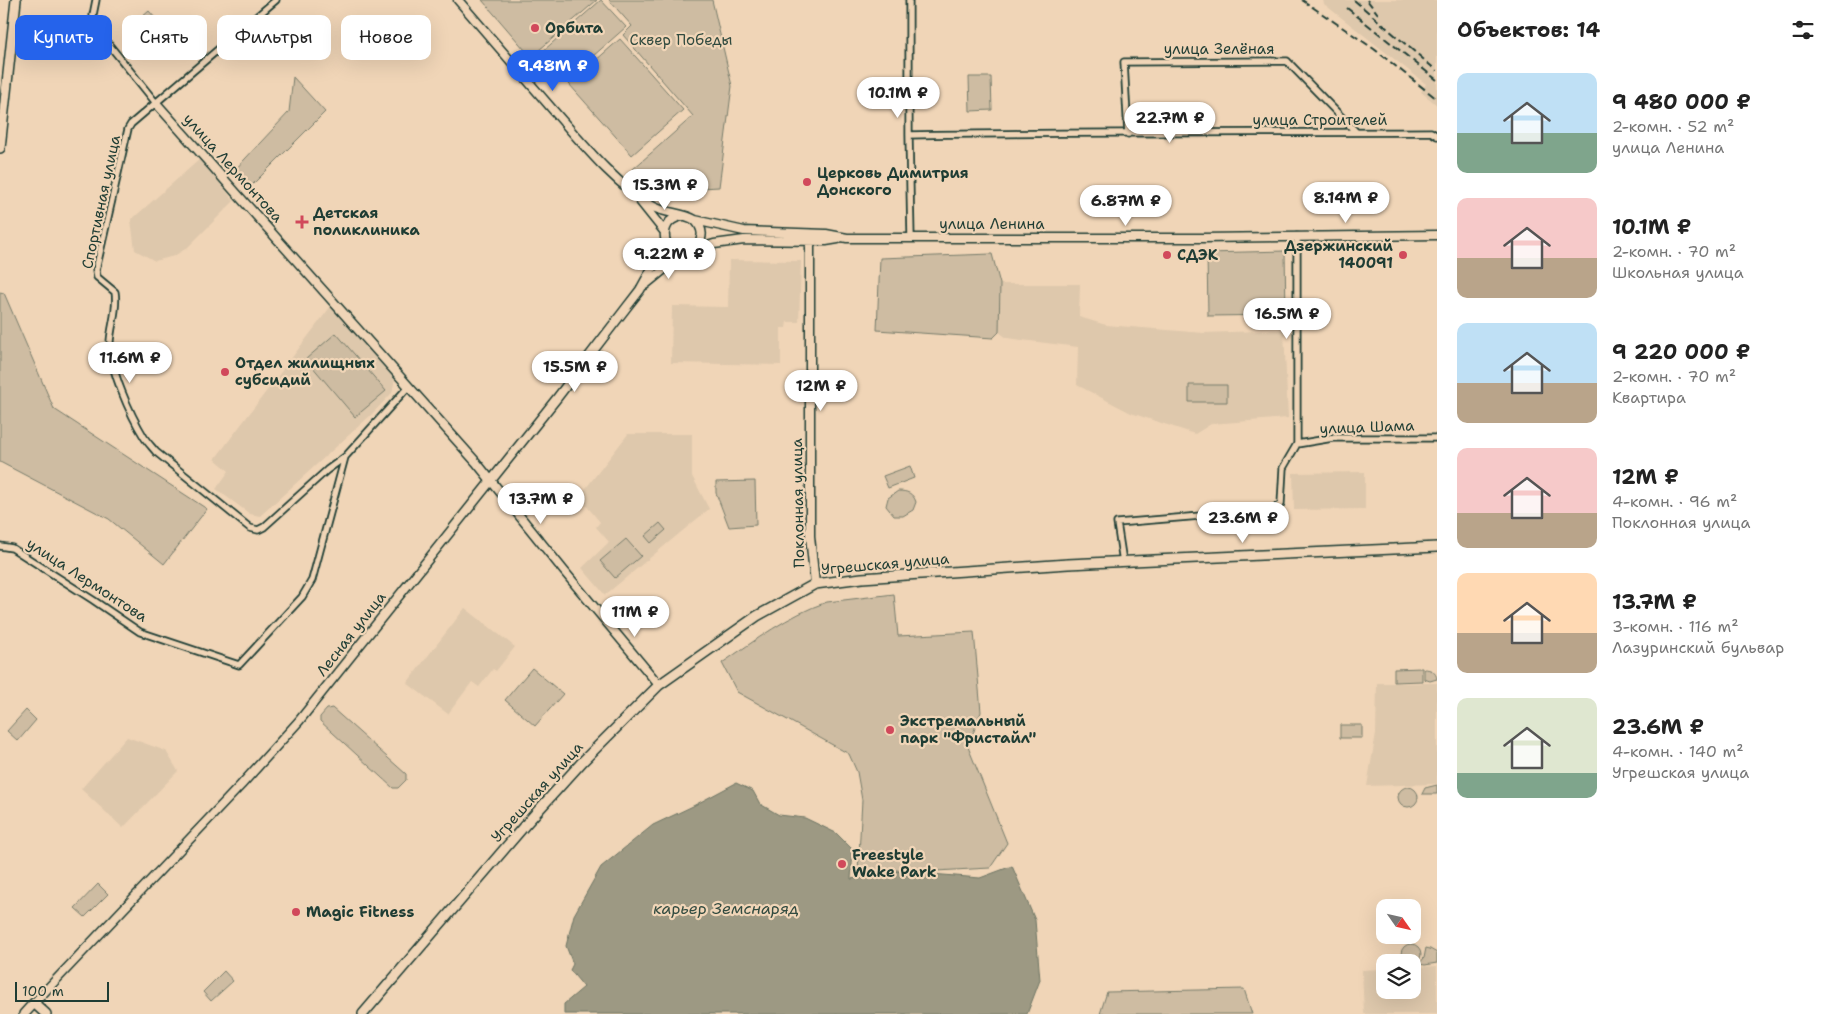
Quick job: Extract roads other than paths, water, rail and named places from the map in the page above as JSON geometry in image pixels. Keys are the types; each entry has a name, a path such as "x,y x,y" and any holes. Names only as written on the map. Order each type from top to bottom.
{"main road":[{"path":"0,148 16,0"},
{"name":"Угрешская улица","path":"363,1014 531,817 583,761 659,685 757,616 815,584 862,578 1124,562 1437,547"},
{"path":"34,1003 46,1014"},
{"name":"Лесная улица","path":"24,1014 34,1003"}],"street":[{"path":"96,0 93,15 94,26 156,103"},
{"name":"Спортивная улица","path":"276,0 131,124 128,129 96,270 97,278 115,292 117,301 110,353 127,405 144,438 156,452 250,528 258,530 264,527 327,470 346,457"},
{"name":"улица Ленина","path":"458,0 589,151 636,195 664,231 666,243"},
{"path":"909,0 911,238"},
{"name":"улица Зелёная","path":"1128,134 1124,62 1287,61 1356,132"},
{"name":"улица Лермонтова","path":"156,103 409,386 490,480 659,685"},
{"name":"улица Строителей","path":"909,135 1431,132 1437,136"},
{"name":"улица Ленина","path":"636,195 654,207 666,212 744,231 826,234 847,238"},
{"path":"664,231 671,220 678,216 685,216"},
{"path":"695,220 700,225 702,234 697,248"},
{"name":"улица Ленина","path":"640,290 683,254 714,244 744,240 826,241 847,238 1202,238 1437,235"},
{"path":"1124,562 1117,523 1272,510 1281,504 1283,468 1297,444 1297,236"},
{"name":"Поклонная улица","path":"810,240 810,536 815,584"},
{"path":"666,243 676,252 683,254"},
{"name":"Лесная улица","path":"34,1003 241,785 299,721 557,398 640,290 666,243"},
{"name":"улица Лермонтова","path":"0,546 12,548 140,632 239,666 302,598 312,580 346,457 409,386"},
{"name":"улица Шама","path":"1297,444 1333,438 1437,438"}],"water":[{"name":"карьер Земснаряд","path":"736,783 753,791 760,804 779,815 805,818 836,833 853,850 851,879 894,871 980,878 1012,866 1035,920 1040,980 1027,1014 564,1014 564,1004 584,987 570,970 573,964 566,946 574,915 601,867 653,825"}],"railway":[{"path":"1302,0 1374,49 1437,99"},
{"path":"1354,0 1437,71"},
{"path":"1367,0 1378,14"},
{"path":"1347,8 1437,80"}],"place":[{"name":"Орбита","path":"535,28"},
{"name":"Церковь Димитрия Донского","path":"807,182"},
{"name":"Детская поликлиника","path":"302,222"},
{"name":"СДЭК","path":"1167,255"},
{"name":"Дзержинский 140091","path":"1403,255"},
{"name":"Отдел жилищных субсидий","path":"225,372"},
{"name":"Экстремальный парк \"Фристайл\"","path":"890,730"},
{"name":"Freestyle Wake Park","path":"842,864"},
{"name":"Magic Fitness","path":"296,912"}],"park label":[{"name":"Сквер Победы","path":"681,40"}]}
